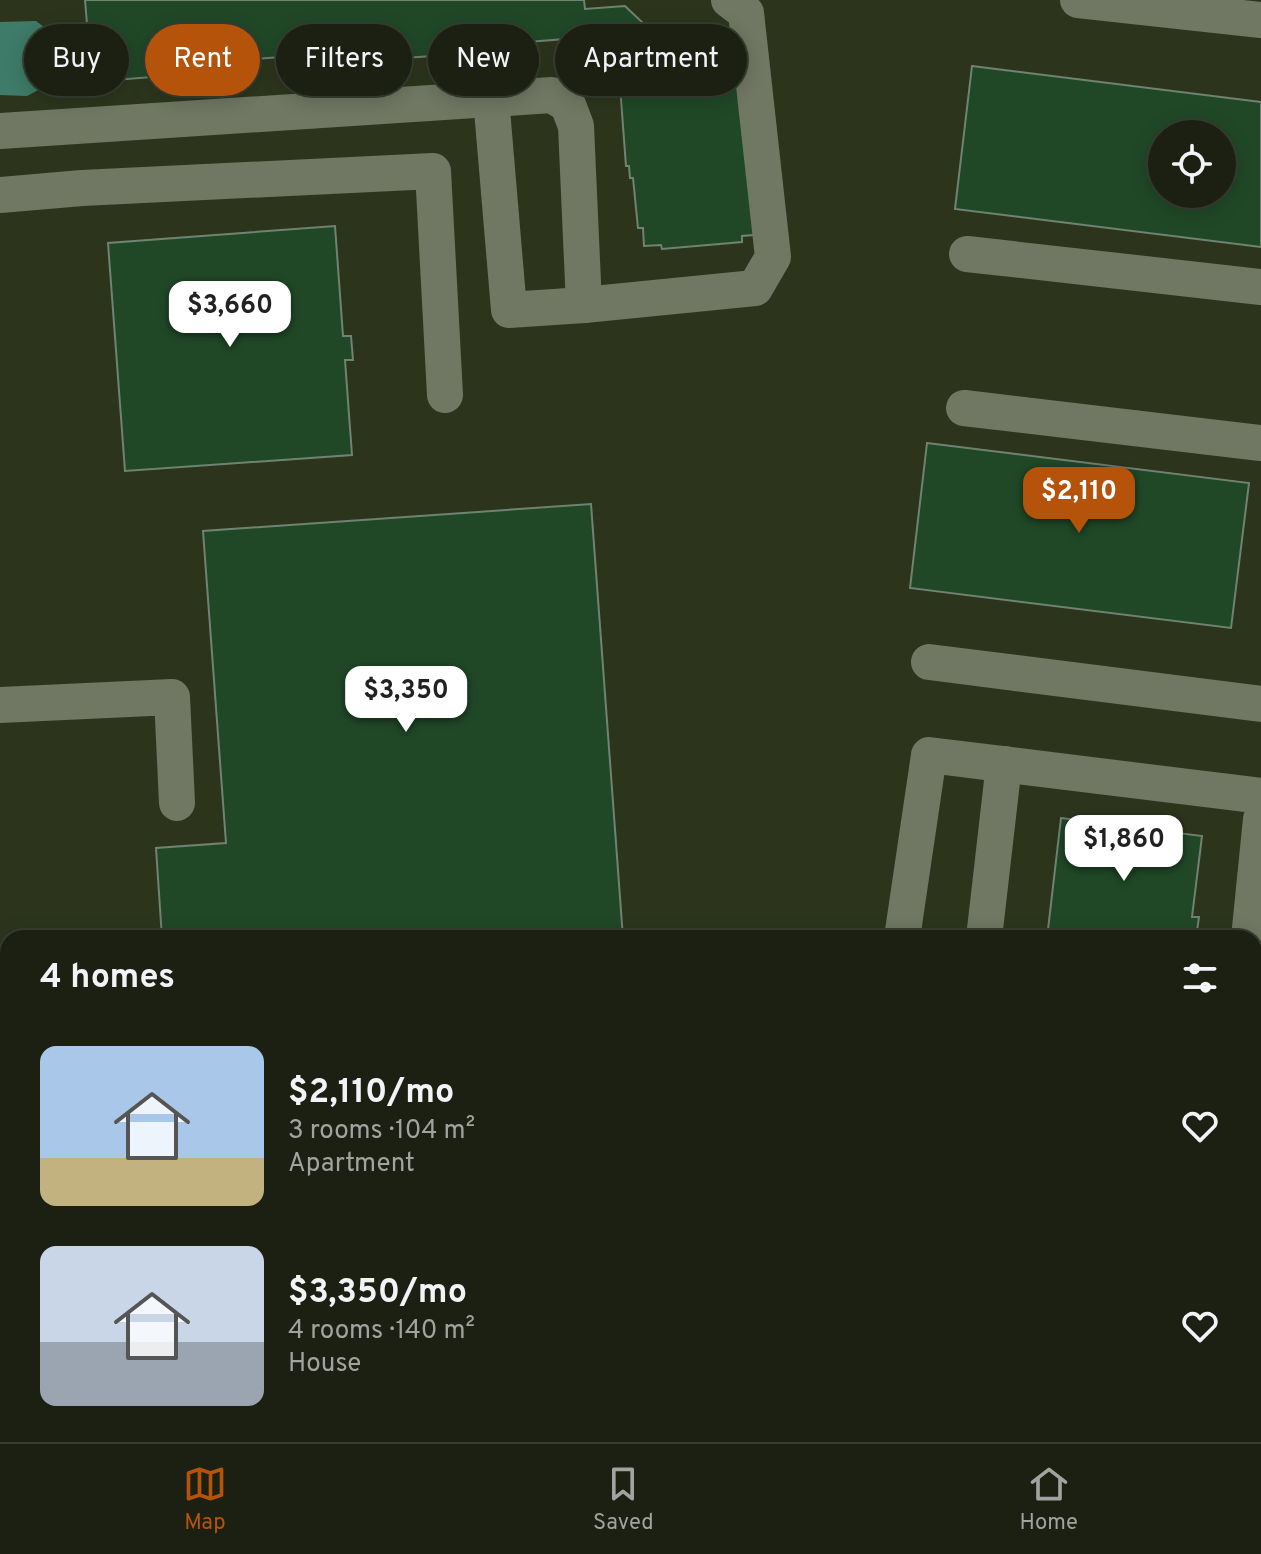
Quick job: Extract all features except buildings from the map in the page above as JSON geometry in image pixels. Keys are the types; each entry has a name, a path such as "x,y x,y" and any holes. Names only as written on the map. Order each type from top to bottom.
{"lane":[{"path":"491,98 509,310 755,288 773,257 746,13 729,0"},
{"path":"1078,0 1261,20"},
{"path":"0,131 552,95 568,105 576,126 584,305"},
{"path":"0,195 82,188 433,171 445,395"},
{"path":"967,254 1261,287"},
{"path":"964,408 1261,443"},
{"path":"929,662 1261,704"},
{"path":"0,705 172,697 177,803"},
{"path":"903,930 929,755 1261,796"},
{"path":"985,930 1004,764"},
{"path":"1250,930 1261,819"}],"shaded area":[{"path":"0,0 1261,0 1261,930 0,930"}],"water":[{"path":"36,21 40,24 24,24 24,96 0,95 0,22"}]}
